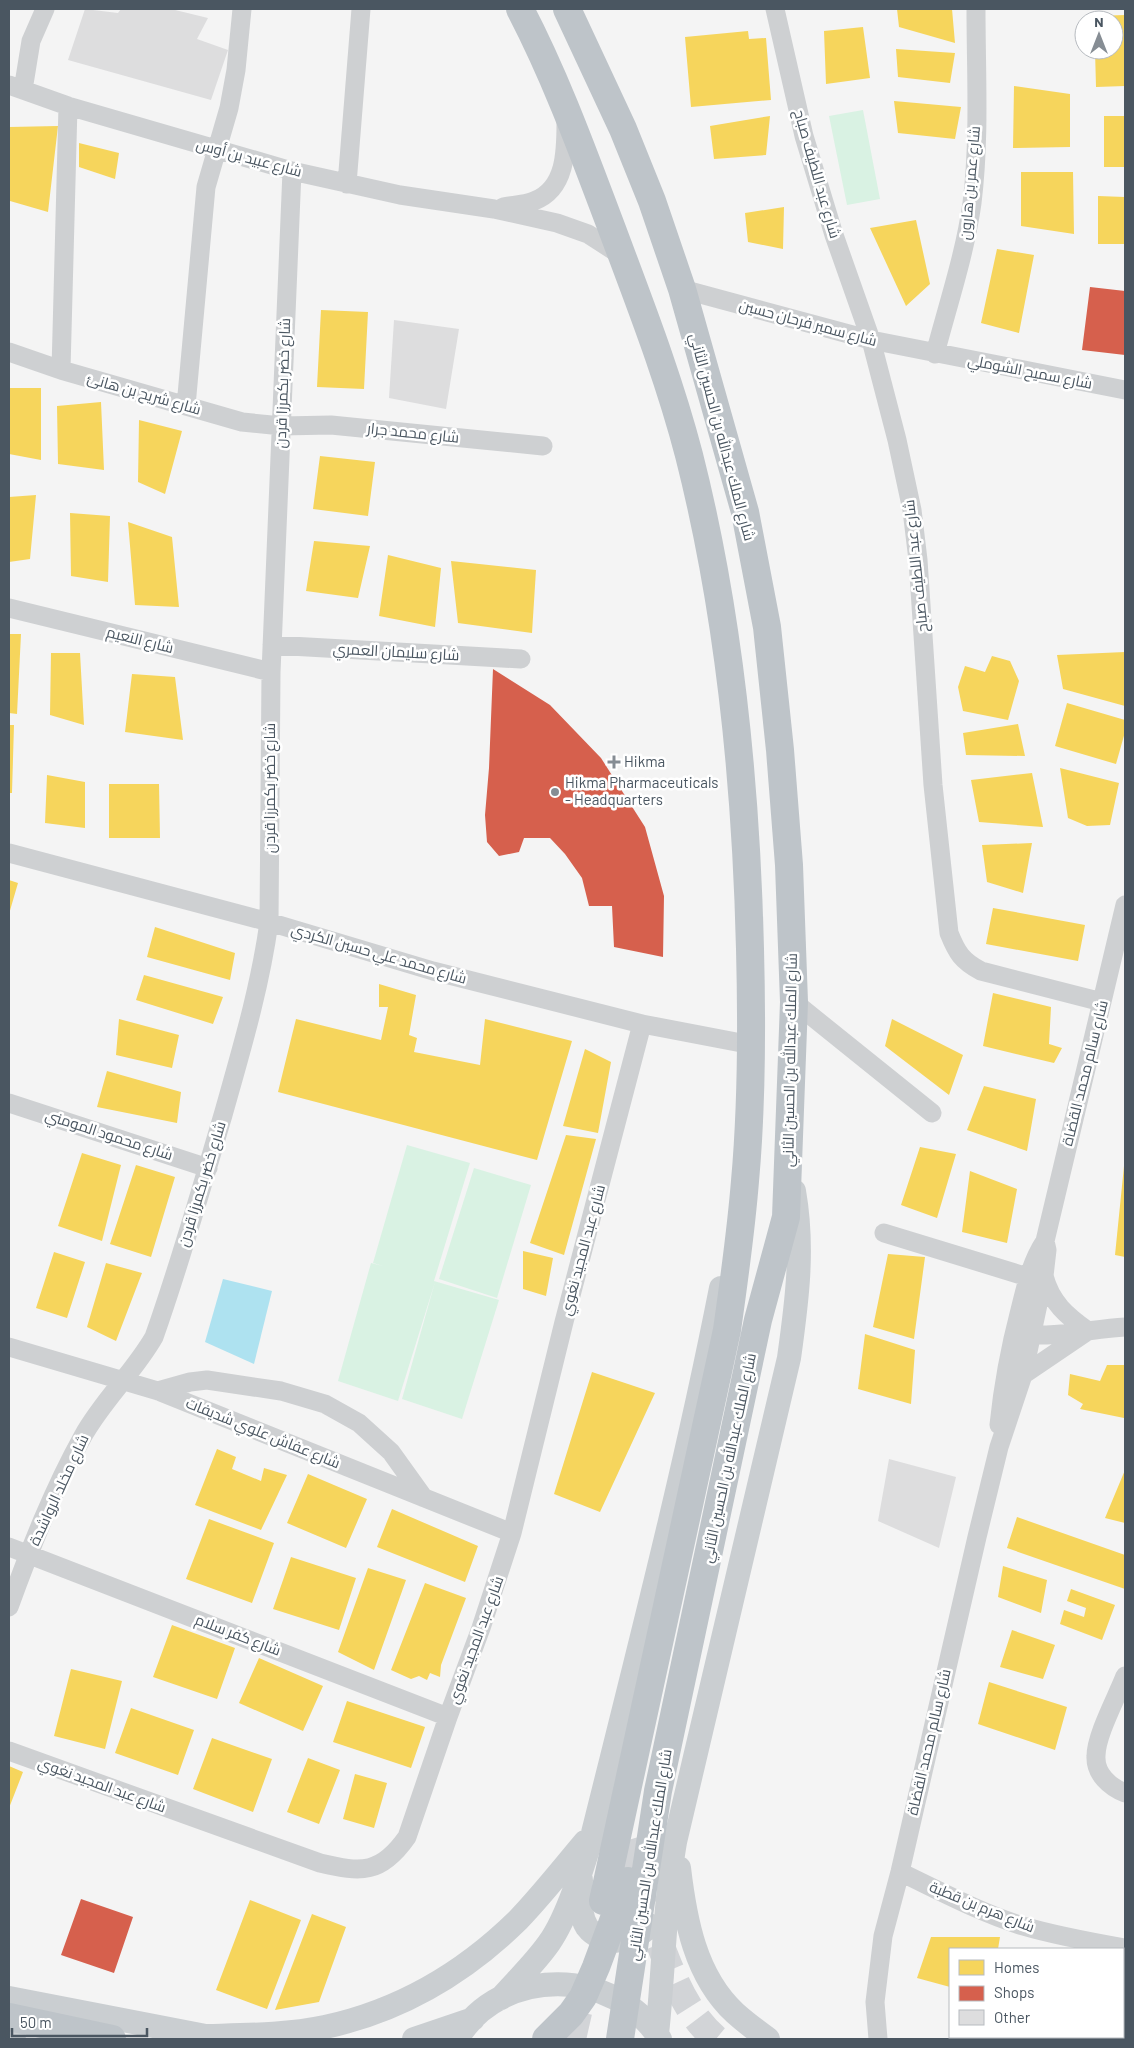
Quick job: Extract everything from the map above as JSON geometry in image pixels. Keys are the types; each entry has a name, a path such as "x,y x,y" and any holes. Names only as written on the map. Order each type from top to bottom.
{"highway":[{"name":"شارع الملك عبدالله بن الحسين الثاني","path":"520,9 565,105 656,346 688,454 715,570 731,685 748,858 752,1045 745,1179 727,1330 622,1834 603,1901"},
{"name":"شارع الملك عبدالله بن الحسين الثاني","path":"567,9 638,165 652,201 682,290 745,512 766,627 789,865 794,1002 786,1216 758,1320 658,1791 620,2039"},
{"path":"546,2039 583,1997 620,1908 658,1791"},
{"path":"9,2017 112,2039"}],"main road":[{"path":"658,2036 666,1901 675,1842 789,1358 797,1300 800,1242 797,1207 789,1160"},
{"path":"457,2039 473,2019 501,1998 548,1944 556,1931 581,1871 593,1833 636,1662 707,1357 745,1179"},
{"path":"9,1998 215,2038 286,2033 324,2028 379,2011 417,1996 468,1962 513,1924 554,1881 593,1833"},
{"path":"675,1842 684,1913 702,1964 722,1998 734,2012 768,2039"},
{"path":"581,1871 580,1898 586,1926 597,1936 621,1940 634,1939 646,1930 658,1911 669,1874"},
{"path":"501,1998 526,1988 552,1983 566,1983 592,1988 611,1995 628,2006 639,2014 658,2036"},
{"path":"414,2039 473,2019"},
{"path":"9,2038 14,2039"}],"street":[{"path":"16,88 31,41 45,9"},
{"path":"186,406 206,187 229,108 236,70 242,9"},
{"path":"347,184 361,9"},
{"name":"شارع عبد اللطيف صباح","path":"775,9 804,136 834,235 870,340 897,440 913,518 918,560 933,785 949,934 956,951 967,964 981,971 1102,1002"},
{"name":"شارع عمر بن هارون","path":"935,354 965,246 972,202 977,140 976,9"},
{"name":"شارع عبيد بن أوس","path":"16,88 68,106 292,171 400,195 494,209 576,228 622,256"},
{"name":"شارع عبيد بن أوس","path":"494,209 535,201 558,180 563,169 566,154 565,105"},
{"path":"61,370 68,106"},
{"name":"شارع خضر بكمرزا قردن","path":"125,1381 154,1337 208,1168 257,995 269,922 271,672 292,171"},
{"name":"شارع سمير فرحان حسين","path":"682,290 870,340 935,354"},
{"name":"شارع شريح بن هانئ","path":"9,352 61,370 242,422 282,426"},
{"name":"شارع سميح الشوملي","path":"935,354 1125,390"},
{"name":"شارع محمد جرار","path":"282,426 331,425 543,446"},
{"name":"شارع النعيم","path":"9,608 271,672"},
{"name":"شارع سليمان العمري","path":"272,645 521,659"},
{"name":"شارع محمد علي حسين الكردي","path":"9,853 269,922 433,971 642,1024 752,1045"},
{"name":"شارع سالم محمد القضاة","path":"999,1447 998,1428 1002,1397 1023,1335 1036,1277 1046,1250 1045,1241 1125,905"},
{"path":"794,1002 932,1113"},
{"name":"شارع عبد المجيد نغوي","path":"9,1751 320,1863 345,1869 362,1869 377,1866 394,1854 407,1837 481,1628 512,1533 564,1322 642,1024"},
{"name":"شارع محمود المومني","path":"9,1103 208,1168"},
{"path":"884,1233 1036,1277 1060,1309 1088,1331"},
{"path":"1023,1335 1125,1327"},
{"path":"1023,1375 1041,1361 1088,1331"},
{"name":"شارع سالم محمد القضاة","path":"878,2039 875,2002 883,1936 900,1872 968,1572 999,1447 1023,1375 1023,1335"},
{"name":"شارع عفاش علوي شديفات","path":"9,1346 158,1391 512,1533"},
{"path":"158,1391 190,1382 207,1380 281,1391 325,1404 359,1423 391,1452 424,1498"},
{"name":"شارع مخلد الرواشدة","path":"9,1607 29,1554 84,1435 96,1416 125,1381"},
{"name":"شارع كفر سلام","path":"9,1547 448,1717"},
{"path":"1125,1676 1100,1738 1095,1757 1099,1772 1107,1782 1125,1793"},
{"name":"شارع هرم بن قطبة","path":"900,1872 988,1913 1022,1926 1068,1938 1125,1948"}],"green space":[{"path":"863,110 880,199 847,205 829,116"},
{"path":"407,1145 470,1163 434,1281 499,1300 462,1419 402,1399 435,1282 398,1401 338,1381 371,1263 383,1266 373,1263"},
{"path":"474,1168 531,1185 497,1298 439,1279"}],"water":[{"path":"223,1279 272,1291 254,1364 205,1342"}],"building: Homes":[{"path":"897,9 952,9 955,43 899,27"},
{"path":"1124,15 1125,86 1096,87 1095,60 1124,60"},
{"path":"863,27 870,78 826,84 824,31"},
{"path":"748,31 749,39 766,38 771,100 691,107 685,37"},
{"path":"896,49 955,53 950,83 898,77"},
{"path":"1014,86 1070,94 1070,147 1013,148"},
{"path":"894,101 961,107 955,139 898,133"},
{"path":"770,116 766,155 714,159 710,126"},
{"path":"1104,116 1125,116 1125,167 1104,167"},
{"path":"58,126 48,212 10,201 9,127"},
{"path":"79,143 119,153 115,179 79,167"},
{"path":"1021,172 1073,172 1074,234 1021,226"},
{"path":"1098,196 1125,197 1125,244 1098,244"},
{"path":"784,207 783,249 748,242 745,213"},
{"path":"916,220 930,284 906,306 870,228"},
{"path":"997,249 1034,255 1019,333 981,323"},
{"path":"321,310 368,312 364,389 317,387"},
{"path":"9,388 41,388 41,460 9,454"},
{"path":"101,402 104,470 58,464 57,406"},
{"path":"139,420 182,431 165,494 138,482"},
{"path":"320,456 375,462 368,516 313,509"},
{"path":"36,495 30,559 9,562 9,497"},
{"path":"70,513 110,516 108,582 71,576"},
{"path":"128,522 172,537 179,607 135,605"},
{"path":"314,541 370,546 358,598 306,591"},
{"path":"388,555 441,568 435,627 379,616"},
{"path":"451,561 536,570 532,633 458,623"},
{"path":"9,634 21,634 17,714 9,713"},
{"path":"1125,652 1125,706 1063,689 1057,655"},
{"path":"51,653 80,653 84,725 50,715"},
{"path":"992,656 1010,661 1019,681 1008,720 963,711 958,687 965,666 985,672"},
{"path":"132,674 175,677 183,740 125,732"},
{"path":"1067,703 1125,720 1125,732 1116,764 1055,746"},
{"path":"1018,724 1025,756 966,755 963,733"},
{"path":"9,725 14,725 12,793 9,793"},
{"path":"1060,768 1119,783 1110,825 1087,826 1068,818"},
{"path":"1032,773 1043,827 979,822 971,780"},
{"path":"47,775 85,782 85,828 45,823"},
{"path":"109,784 159,784 160,838 109,838"},
{"path":"1032,843 1023,893 987,882 982,845"},
{"path":"9,880 18,883 9,914"},
{"path":"993,908 1085,925 1078,961 986,944"},
{"path":"155,927 235,953 230,980 147,957"},
{"path":"144,975 223,997 213,1024 136,1000"},
{"path":"379,984 416,995 409,1035 417,1038 414,1052 480,1065 485,1019 572,1041 537,1160 278,1092 296,1019 381,1040 388,1007 379,1007"},
{"path":"993,993 1051,1007 1049,1044 1062,1048 1054,1063 983,1046"},
{"path":"119,1019 179,1035 172,1068 116,1055"},
{"path":"892,1019 963,1055 949,1095 885,1046"},
{"path":"585,1049 611,1062 598,1133 563,1126"},
{"path":"107,1071 181,1092 177,1123 97,1107"},
{"path":"984,1086 1036,1099 1027,1151 967,1130"},
{"path":"566,1135 596,1139 564,1255 530,1243"},
{"path":"920,1147 956,1154 937,1218 901,1205"},
{"path":"82,1153 121,1165 102,1241 58,1226"},
{"path":"136,1165 175,1177 151,1257 110,1244"},
{"path":"1125,1166 1125,1257 1115,1255"},
{"path":"970,1171 1017,1189 1007,1243 962,1232"},
{"path":"523,1251 553,1258 546,1296 523,1289"},
{"path":"54,1252 85,1262 67,1318 36,1308"},
{"path":"888,1254 925,1257 914,1339 873,1327"},
{"path":"106,1263 142,1273 116,1341 87,1327"},
{"path":"865,1334 915,1350 911,1404 858,1389"},
{"path":"1107,1365 1125,1365 1124,1418 1080,1409 1083,1404 1068,1395 1070,1374 1100,1381"},
{"path":"592,1372 655,1393 600,1512 554,1494"},
{"path":"217,1449 236,1457 232,1469 261,1481 264,1468 287,1475 261,1530 195,1505"},
{"path":"1125,1470 1125,1523 1105,1518"},
{"path":"308,1474 367,1499 346,1548 287,1523"},
{"path":"392,1509 478,1546 465,1582 377,1547"},
{"path":"1017,1517 1125,1555 1125,1589 1007,1548"},
{"path":"209,1519 274,1543 252,1603 186,1579"},
{"path":"291,1557 356,1578 339,1630 273,1609"},
{"path":"1003,1566 1047,1580 1041,1613 998,1597"},
{"path":"368,1568 406,1580 374,1670 338,1652"},
{"path":"425,1583 466,1598 441,1665 440,1677 430,1673 427,1680 419,1676 411,1679 391,1670"},
{"path":"1071,1589 1115,1605 1102,1640 1060,1624 1064,1610 1084,1617 1086,1608 1067,1601"},
{"path":"172,1625 235,1648 217,1699 153,1677"},
{"path":"1012,1630 1055,1645 1043,1679 1000,1667"},
{"path":"259,1658 323,1686 303,1731 239,1703"},
{"path":"71,1669 122,1681 105,1749 54,1736"},
{"path":"989,1682 1067,1707 1055,1750 978,1724"},
{"path":"347,1701 425,1727 411,1768 333,1742"},
{"path":"131,1708 194,1730 178,1775 115,1753"},
{"path":"212,1738 272,1759 253,1812 193,1789"},
{"path":"308,1758 340,1770 319,1824 287,1812"},
{"path":"9,1766 23,1772 9,1808"},
{"path":"355,1774 387,1783 374,1828 343,1819"},
{"path":"250,1900 301,1920 267,2009 216,1990"},
{"path":"312,1914 346,1927 319,2002 275,2010"},
{"path":"931,1937 1000,1937 998,1948 949,1948 949,1987 917,1978"},
{"path":"1125,1981 1125,2039 1112,2039 1124,2038"}],"building: Shops":[{"path":"1090,287 1125,291 1125,355 1082,350"},
{"name":"Hikma Pharmaceuticals - Headquarters","path":"493,669 550,705 601,758 645,827 664,896 663,957 614,947 612,906 589,906 582,878 565,854 550,838 524,838 519,852 499,856 487,842 485,815"},
{"path":"81,1899 133,1917 114,1973 61,1955"}],"building: Other":[{"path":"85,9 118,13 121,9 171,9 208,18 197,39 228,50 211,100 68,60"},
{"path":"394,320 459,329 446,409 389,398"},
{"path":"889,1459 956,1477 939,1548 878,1521"}],"tunnel":[{"path":"625,1841 644,1905"},
{"path":"660,1944 676,1983 689,2008 706,2030 716,2039"},
{"path":"572,2039 582,1995"}],"place":[{"name":"Hikma","path":"614,762"},
{"name":"Hikma Pharmaceuticals - Headquarters","path":"555,792"}]}
